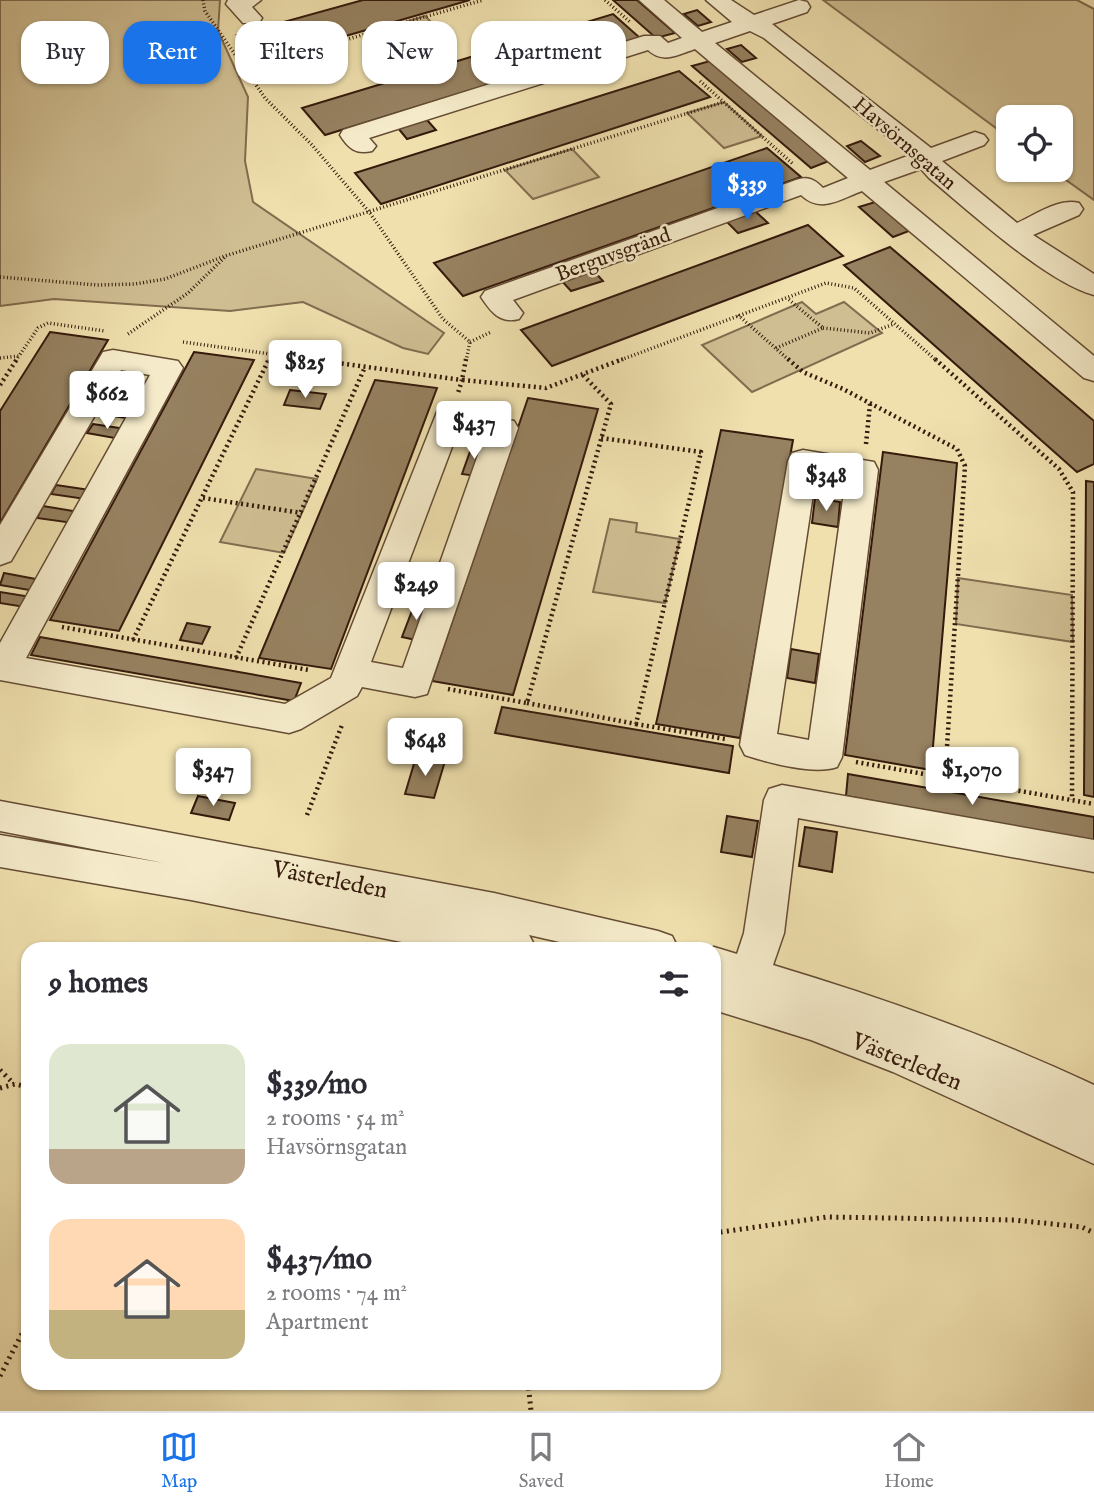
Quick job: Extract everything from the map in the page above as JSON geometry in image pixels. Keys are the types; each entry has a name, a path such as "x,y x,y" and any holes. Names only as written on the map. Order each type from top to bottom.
{"street":[{"path":"650,0 1094,371"},
{"name":"Havsörnsgatan","path":"717,0 735,14 772,33 917,148 938,173 1014,234 1051,261 1094,286"},
{"path":"363,146 352,135 652,41 664,52 799,7"},
{"path":"805,185 819,198 975,139"},
{"name":"Berguvsgränd","path":"509,313 495,297 805,185"},
{"path":"1014,234 1070,209"},
{"path":"0,554 113,359 168,368 30,621 2,667 289,719 352,678 448,419 503,428 415,684 352,678"},
{"path":"730,983 764,933 791,751 863,470 803,461 791,751"},
{"path":"782,800 1094,856"},
{"name":"Västerleden","path":"0,816 494,910 632,942"},
{"name":"Västerleden","path":"0,851 191,884 486,942"},
{"name":"Västerleden","path":"730,983 872,1013 1029,1075 1094,1106"},
{"name":"Västerleden","path":"730,983 1016,1106 1094,1143"}],"path":[{"path":"203,0 205,11 235,54"},
{"path":"348,39 483,0"},
{"path":"664,52 808,176 805,185"},
{"path":"255,84 370,213 443,319 470,342 462,380 448,419"},
{"path":"0,276 121,285 171,276 228,254 370,213 724,102"},
{"path":"127,334 188,293 228,254"},
{"path":"180,342 515,387 546,388 827,283 854,288 1059,469 1073,492 1072,800"},
{"path":"786,297 822,328"},
{"path":"738,315 803,372 957,449 965,466 945,778"},
{"path":"0,385 38,328 48,323 140,336"},
{"path":"776,348 822,328 870,332 895,324"},
{"path":"0,358 19,356"},
{"path":"133,640 271,356"},
{"path":"236,658 365,367"},
{"path":"527,703 611,404 581,373"},
{"path":"863,470 870,404"},
{"path":"601,438 701,452 636,724"},
{"path":"203,498 302,513"},
{"path":"30,621 352,678 307,815"},
{"path":"415,684 1094,804"},
{"path":"0,1070 15,1084"},
{"path":"0,1088 15,1084 21,1085"},
{"path":"721,1232 827,1217 1014,1220 1082,1227 1094,1233"},
{"path":"0,1376 21,1336"},
{"path":"529,1390 531,1411"}],"shaded area":[{"path":"0,0 220,0 219,21 123,21 123,84 221,84 221,38 235,68 235,84 242,84 248,97 245,161 253,202 444,333 428,354 403,348 303,302 230,311 54,299 0,306"},
{"path":"823,0 1077,0 1094,9 1094,200 1069,182 1073,182 1073,105 996,105 996,128"},
{"path":"425,16 430,21 409,21"},
{"path":"724,102 762,136 724,148 687,113"},
{"path":"572,149 599,177 533,199 505,170"},
{"path":"802,302 816,314 844,302 882,333 752,392 702,345"},
{"path":"256,469 317,479 284,553 220,542"},
{"path":"610,519 637,523 636,532 680,539 665,603 593,592"},
{"path":"958,578 1072,595 1073,642 956,624"}],"building":[{"path":"363,0 470,0 397,21 362,21 362,31 348,35 348,21 287,21"},
{"path":"613,0 637,0 675,33 656,38"},
{"path":"697,10 711,22 698,26 684,14"},
{"path":"613,14 621,21 590,21"},
{"path":"626,26 640,38 626,42"},
{"path":"741,45 756,58 742,62 727,49"},
{"path":"471,57 471,84 491,84 325,135 302,108 381,84 457,84 457,61"},
{"path":"710,61 829,161 811,168 692,66"},
{"path":"679,71 710,97 381,204 355,173"},
{"path":"427,120 436,130 407,139 398,128"},
{"path":"861,141 880,156 865,162 847,146"},
{"path":"767,148 801,177 463,296 434,263"},
{"path":"875,202 909,231 893,237 859,207"},
{"path":"755,211 768,223 738,233 726,221"},
{"path":"808,225 843,256 552,366 521,330"},
{"path":"890,247 1094,421 1094,464 1077,472 844,265"},
{"path":"591,268 603,281 571,291 560,279"},
{"path":"50,332 108,340 0,523 0,411"},
{"path":"194,352 254,360 119,631 50,620"},
{"path":"375,380 437,388 331,669 259,658"},
{"path":"290,390 326,394 320,409 284,405"},
{"path":"528,398 598,409 513,695 432,681"},
{"path":"104,404 138,409 133,419 98,414"},
{"path":"93,424 126,429 120,439 87,433"},
{"path":"721,430 793,440 740,738 656,724"},
{"path":"472,446 485,447 476,476 462,474"},
{"path":"883,452 957,463 931,770 845,755"},
{"path":"1086,481 1094,482 1094,797 1084,795"},
{"path":"56,485 90,490 85,499 51,494"},
{"path":"815,498 840,502 838,527 812,523"},
{"path":"43,506 79,512 73,523 37,518"},
{"path":"4,573 41,580 35,591 0,585"},
{"path":"0,592 31,597 25,607 0,603"},
{"path":"415,603 429,606 416,640 402,637"},
{"path":"187,623 210,627 202,644 180,640"},
{"path":"40,637 301,683 294,701 31,655"},
{"path":"791,649 819,654 815,683 787,678"},
{"path":"502,707 733,746 729,773 495,733"},
{"path":"416,757 445,761 434,798 405,794"},
{"path":"848,774 1094,817 1094,841 846,796"},
{"path":"198,796 235,803 229,820 191,813"},
{"path":"727,816 758,821 752,857 721,852"},
{"path":"805,827 837,832 832,872 799,866"}]}
